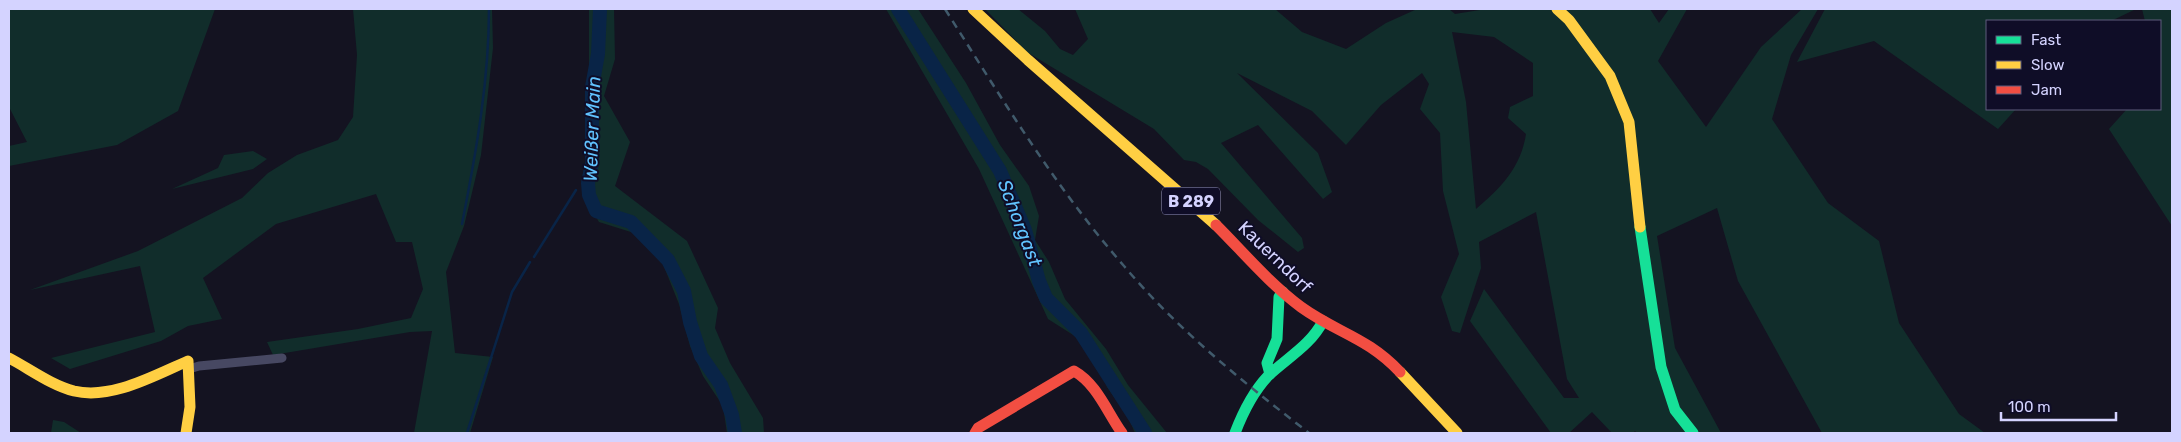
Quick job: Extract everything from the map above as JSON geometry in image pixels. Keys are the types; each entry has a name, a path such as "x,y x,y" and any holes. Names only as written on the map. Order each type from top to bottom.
{"street":[{"name":"Kauerndorf","path":"974,9 1048,79 1205,214 1283,292 1306,311 1356,336 1377,350 1458,433"},
{"path":"1557,9 1569,20 1610,76 1629,122 1642,241 1661,367 1675,410 1693,433"},
{"path":"1270,374 1266,367 1279,327 1278,302 1283,292"},
{"path":"1235,433 1252,395 1270,374 1317,332 1323,321"},
{"path":"9,358 72,390 102,392 188,361 190,407 186,433"},
{"path":"189,370 199,366 282,358"},
{"path":"974,433 978,428 1074,371 1079,373 1099,397 1122,433"}],"green space":[{"path":"9,9 215,9 178,111 117,145 9,166 9,146 27,142 9,107"},
{"path":"353,9 492,9 493,48 481,155 464,226 446,272 455,353 493,357 470,433 414,433 432,331 410,332 273,355 267,342 358,329 411,318 423,289 412,242 396,242 376,194 276,224 203,278 222,319 188,326 161,341 70,369 51,358 155,332 140,266 30,290 138,251 242,198 268,173 297,155 338,140 353,117 357,55"},
{"path":"589,9 614,9 615,59 604,96 630,142 615,186 687,241 718,308 715,328 730,363 763,418 764,433 727,433 723,406 703,376 690,346 679,304 663,264 634,233 599,222 583,195 589,120"},
{"path":"886,9 918,9 966,83 1000,145 1029,186 1039,216 1035,240 1049,262 1065,299 1106,349 1128,385 1167,433 1135,433 1128,417 1107,387 1102,372 1081,340 1048,319 979,169"},
{"path":"985,9 1018,9 1045,31 1060,49 1073,55 1088,39 1075,9 1275,9 1302,32 1346,49 1386,23 1417,9 1449,9 1455,14 1486,9 1650,9 1659,23 1669,9 1687,9 1658,61 1706,127 1761,47 1802,9 1818,9 1791,55 1772,119 1828,203 1879,241 1899,323 1959,414 1985,433 1822,433 1738,281 1717,208 1657,236 1675,348 1721,433 1637,433 1635,431 1633,433 1612,433 1592,412 1569,433 1551,433 1470,321 1484,289 1564,398 1579,398 1567,379 1536,212 1479,242 1481,268 1460,333 1452,331 1441,297 1459,254 1443,191 1440,133 1420,109 1429,84 1422,73 1381,105 1346,145 1312,111 1237,73 1318,153 1332,192 1323,199 1258,125 1221,143 1302,238 1304,248 1298,252 1258,220 1208,169 1196,162 1184,160 1154,129 1027,52","holes":["1452,32 1494,37 1533,63 1533,96 1510,107 1508,118 1526,134 1520,157 1515,167 1494,193 1476,209 1466,102"]},
{"path":"1825,9 2136,9 2113,20 1986,20 1986,110 2015,110 1998,129 1874,41 1797,62"},
{"path":"2142,9 2172,9 2172,226 2109,129 2126,110 2161,110 2161,20 2145,20"},
{"path":"253,151 267,159 253,169 172,189 218,168 224,155"},
{"path":"53,420 64,422 81,433 51,433"}],"waterway":[{"path":"462,224 477,144 484,90 489,9"},
{"name":"Weißer Main","path":"600,9 598,54 592,87 592,163 588,183 589,195 596,211 631,222 668,260 684,291 690,322 701,356 721,385 732,415 735,433"},
{"name":"Schorgast","path":"898,9 1000,171 1025,230 1039,281 1046,298 1081,333 1145,433"},
{"path":"534,257 576,190"},
{"path":"467,433 512,292 530,262"}],"railway":[{"path":"945,9 1052,173 1124,266 1189,334 1236,375 1309,433"}],"traffic: fast":[{"path":"1640,227 1661,367 1675,410 1693,433"},
{"path":"1270,374 1267,363 1277,339 1279,297 1283,292"},
{"path":"1235,433 1248,403 1262,382 1305,344 1318,330 1323,321"}],"traffic: slow":[{"path":"973,9 1028,60 1216,225"},
{"path":"1557,9 1569,20 1610,76 1629,122 1640,227"},
{"path":"9,358 57,385 74,391 88,393 103,392 133,385 188,361 190,407 186,433"},
{"path":"1400,372 1457,433"}],"traffic: jam":[{"path":"1216,225 1268,278 1301,307 1364,343 1388,360 1400,372"},
{"path":"975,433 978,428 1074,371 1089,383 1122,433"}]}
